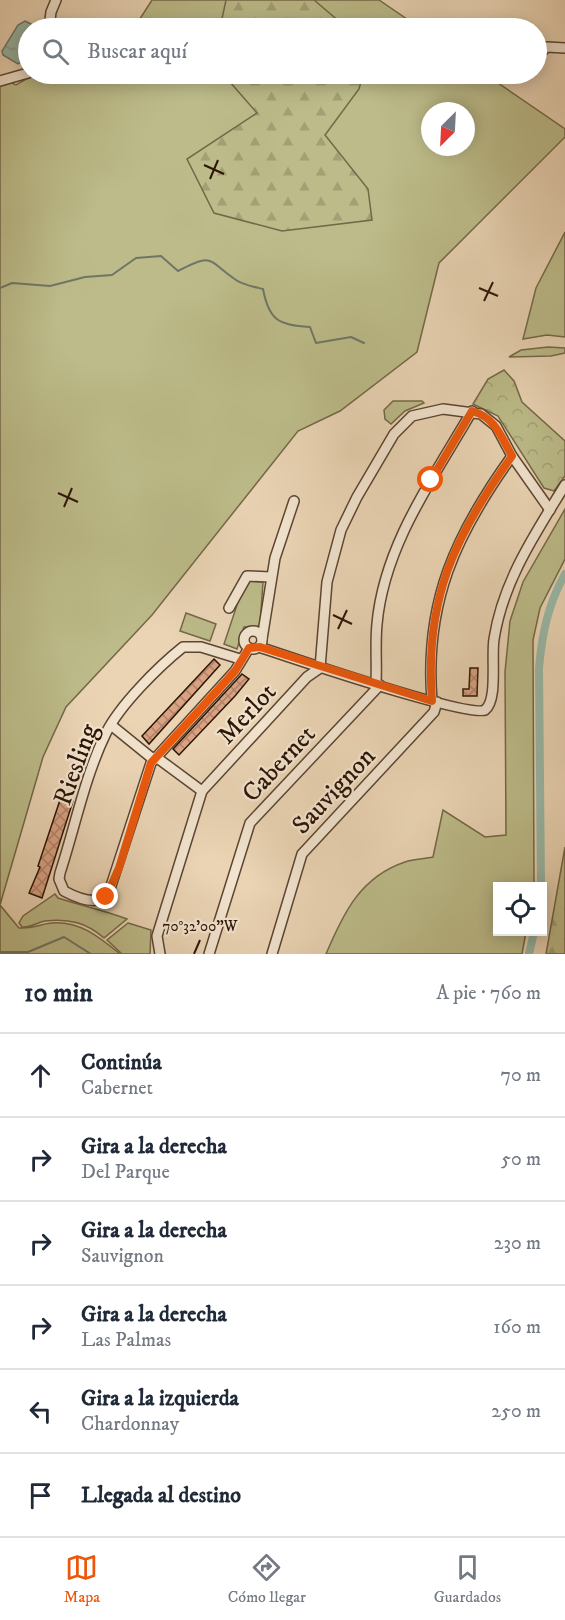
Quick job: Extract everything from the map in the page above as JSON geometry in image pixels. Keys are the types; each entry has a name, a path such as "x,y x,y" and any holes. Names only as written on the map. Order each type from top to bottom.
{"street":[{"path":"50,18 56,0"},
{"path":"547,47 565,48"},
{"path":"0,81 18,76"},
{"path":"320,668 327,582 341,530 357,497 394,434 412,416 443,410 472,411 481,414 496,426 512,456 550,510"},
{"path":"378,684 377,623 390,566 413,512 472,411"},
{"path":"434,702 433,641 447,572 470,518 512,456"},
{"path":"249,648 244,642 249,632 257,633 261,643 320,668 473,712 485,710 492,703 492,655 501,608 519,562 565,485"},
{"path":"261,643 271,577 294,501"},
{"path":"229,608 247,576 271,577"},
{"path":"155,758 235,671 240,659 249,648 261,643"},
{"name":"Riesling","path":"155,758 110,892 106,897 97,901 80,897 62,888 60,873 93,766 111,725 122,709 183,647 201,647 240,659"},
{"name":"Merlot","path":"158,951 157,936 202,791 307,677 320,668"},
{"name":"Cabernet","path":"209,954 250,823 378,684"},
{"name":"Sauvignon","path":"273,954 302,854 434,712 434,702"},
{"path":"111,725 202,791"}],"green space":[{"path":"152,0 379,0 405,18 140,18"},
{"path":"226,0 314,0 335,18 222,18"},
{"path":"0,78 16,85 500,84 565,129 565,137 439,263 417,352 340,411 298,431 152,615 66,707 43,757 0,905"},
{"path":"232,84 360,84 325,135 368,189 372,220 282,231 214,213 187,159 257,113"},
{"path":"565,232 565,337 547,335 523,339 536,288"},
{"path":"565,348 565,353 551,356 509,357 521,350"},
{"path":"504,370 514,381 522,402 565,441 565,476 554,491 544,488 498,416 473,404 488,379"},
{"path":"393,401 422,401 424,403 405,411 391,424 385,419 384,410"},
{"path":"565,509 565,559 540,608 533,640 534,882 493,882 493,936 525,936 522,954 326,954 347,911 365,887 376,877 408,861 433,857 443,810 485,837 506,835 505,672 510,621 523,582"},
{"path":"248,581 263,582 260,626 244,627 237,649 224,644 243,587"},
{"path":"186,613 216,624 210,641 180,631"},
{"path":"565,847 565,954 546,954"},
{"path":"55,894 58,898 127,919 104,938 84,925 70,921 45,921 22,927 19,923 23,916"},
{"path":"0,905 19,928 52,923 80,927 97,936 120,954 0,954"},
{"path":"128,923 151,930 150,954 122,954 107,940"}],"water":[{"path":"18,25 18,64 3,55 2,51"}],"building":[{"path":"214,659 220,665 149,744 142,736"},
{"path":"470,668 478,668 477,696 463,696 463,689 469,689"},
{"path":"242,674 249,679 179,755 173,749"},
{"path":"61,797 73,801 42,898 29,893 40,867 38,866"}],"waterway":[{"path":"0,288 12,283 50,286 85,277 112,275 136,258 161,256 178,271 205,260 214,263 239,282 263,289 272,315 283,323 310,327 316,343 351,337 364,343"},
{"path":"541,882 539,668 547,619 565,574"},
{"path":"529,954 533,936"},
{"path":"0,952 28,952 64,937 91,954"}],"route":[{"path":"106,897 119,868 151,763 235,671 240,659 249,648 260,647 320,668 432,701 433,641 437,610 447,572 470,518 512,456 496,426 481,414 472,411 431,480"}]}
